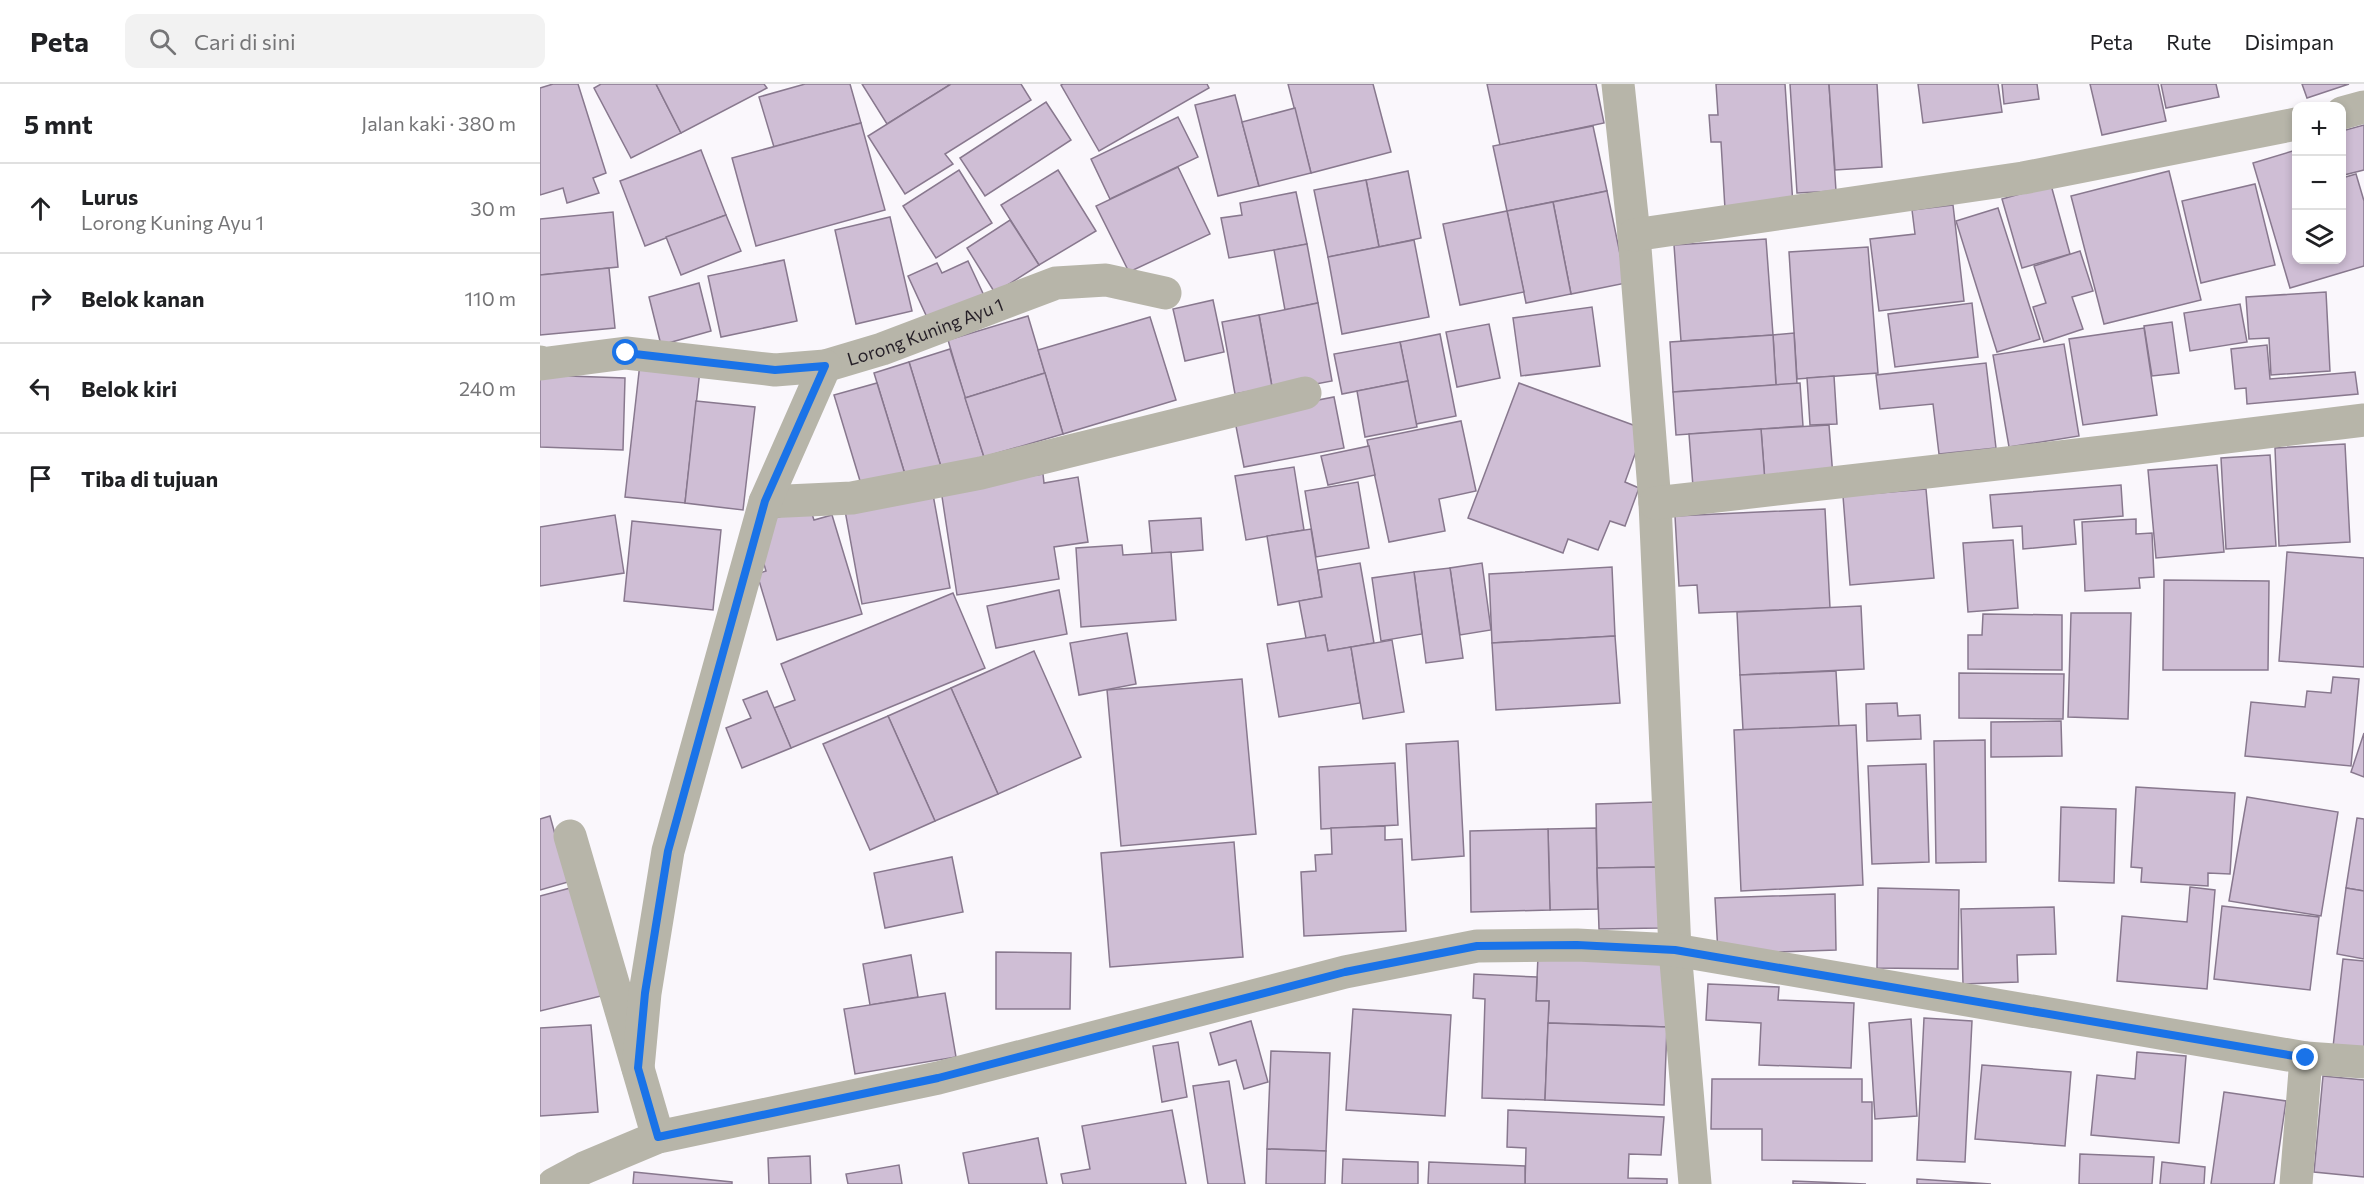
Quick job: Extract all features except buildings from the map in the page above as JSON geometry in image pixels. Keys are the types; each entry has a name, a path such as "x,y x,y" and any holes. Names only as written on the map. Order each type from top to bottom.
{"street":[{"path":"1618,84 1634,235 1655,503 1675,950 1695,1184"},
{"path":"2346,112 2364,108"},
{"path":"1634,235 2023,178 2292,125"},
{"name":"Lorong Kuning Ayu 1","path":"540,362 542,364 626,353 775,370 825,366 882,349 1056,283 1106,280 1165,293"},
{"path":"638,1068 645,993 668,851 765,501 825,366"},
{"path":"765,501 852,498 981,473 1305,393"},
{"path":"1655,503 2129,450 2364,420"},
{"path":"570,836 658,1137"},
{"path":"554,1184 584,1168 658,1137 938,1078 1345,972 1477,946 1577,945 1675,950 2306,1058 2364,1062"},
{"path":"2296,1184 2306,1058"}],"route":[{"path":"626,353 775,370 825,366 765,501 668,851 645,993 638,1068 658,1137 938,1078 1345,972 1477,946 1577,945 1675,950 2306,1058"}]}
